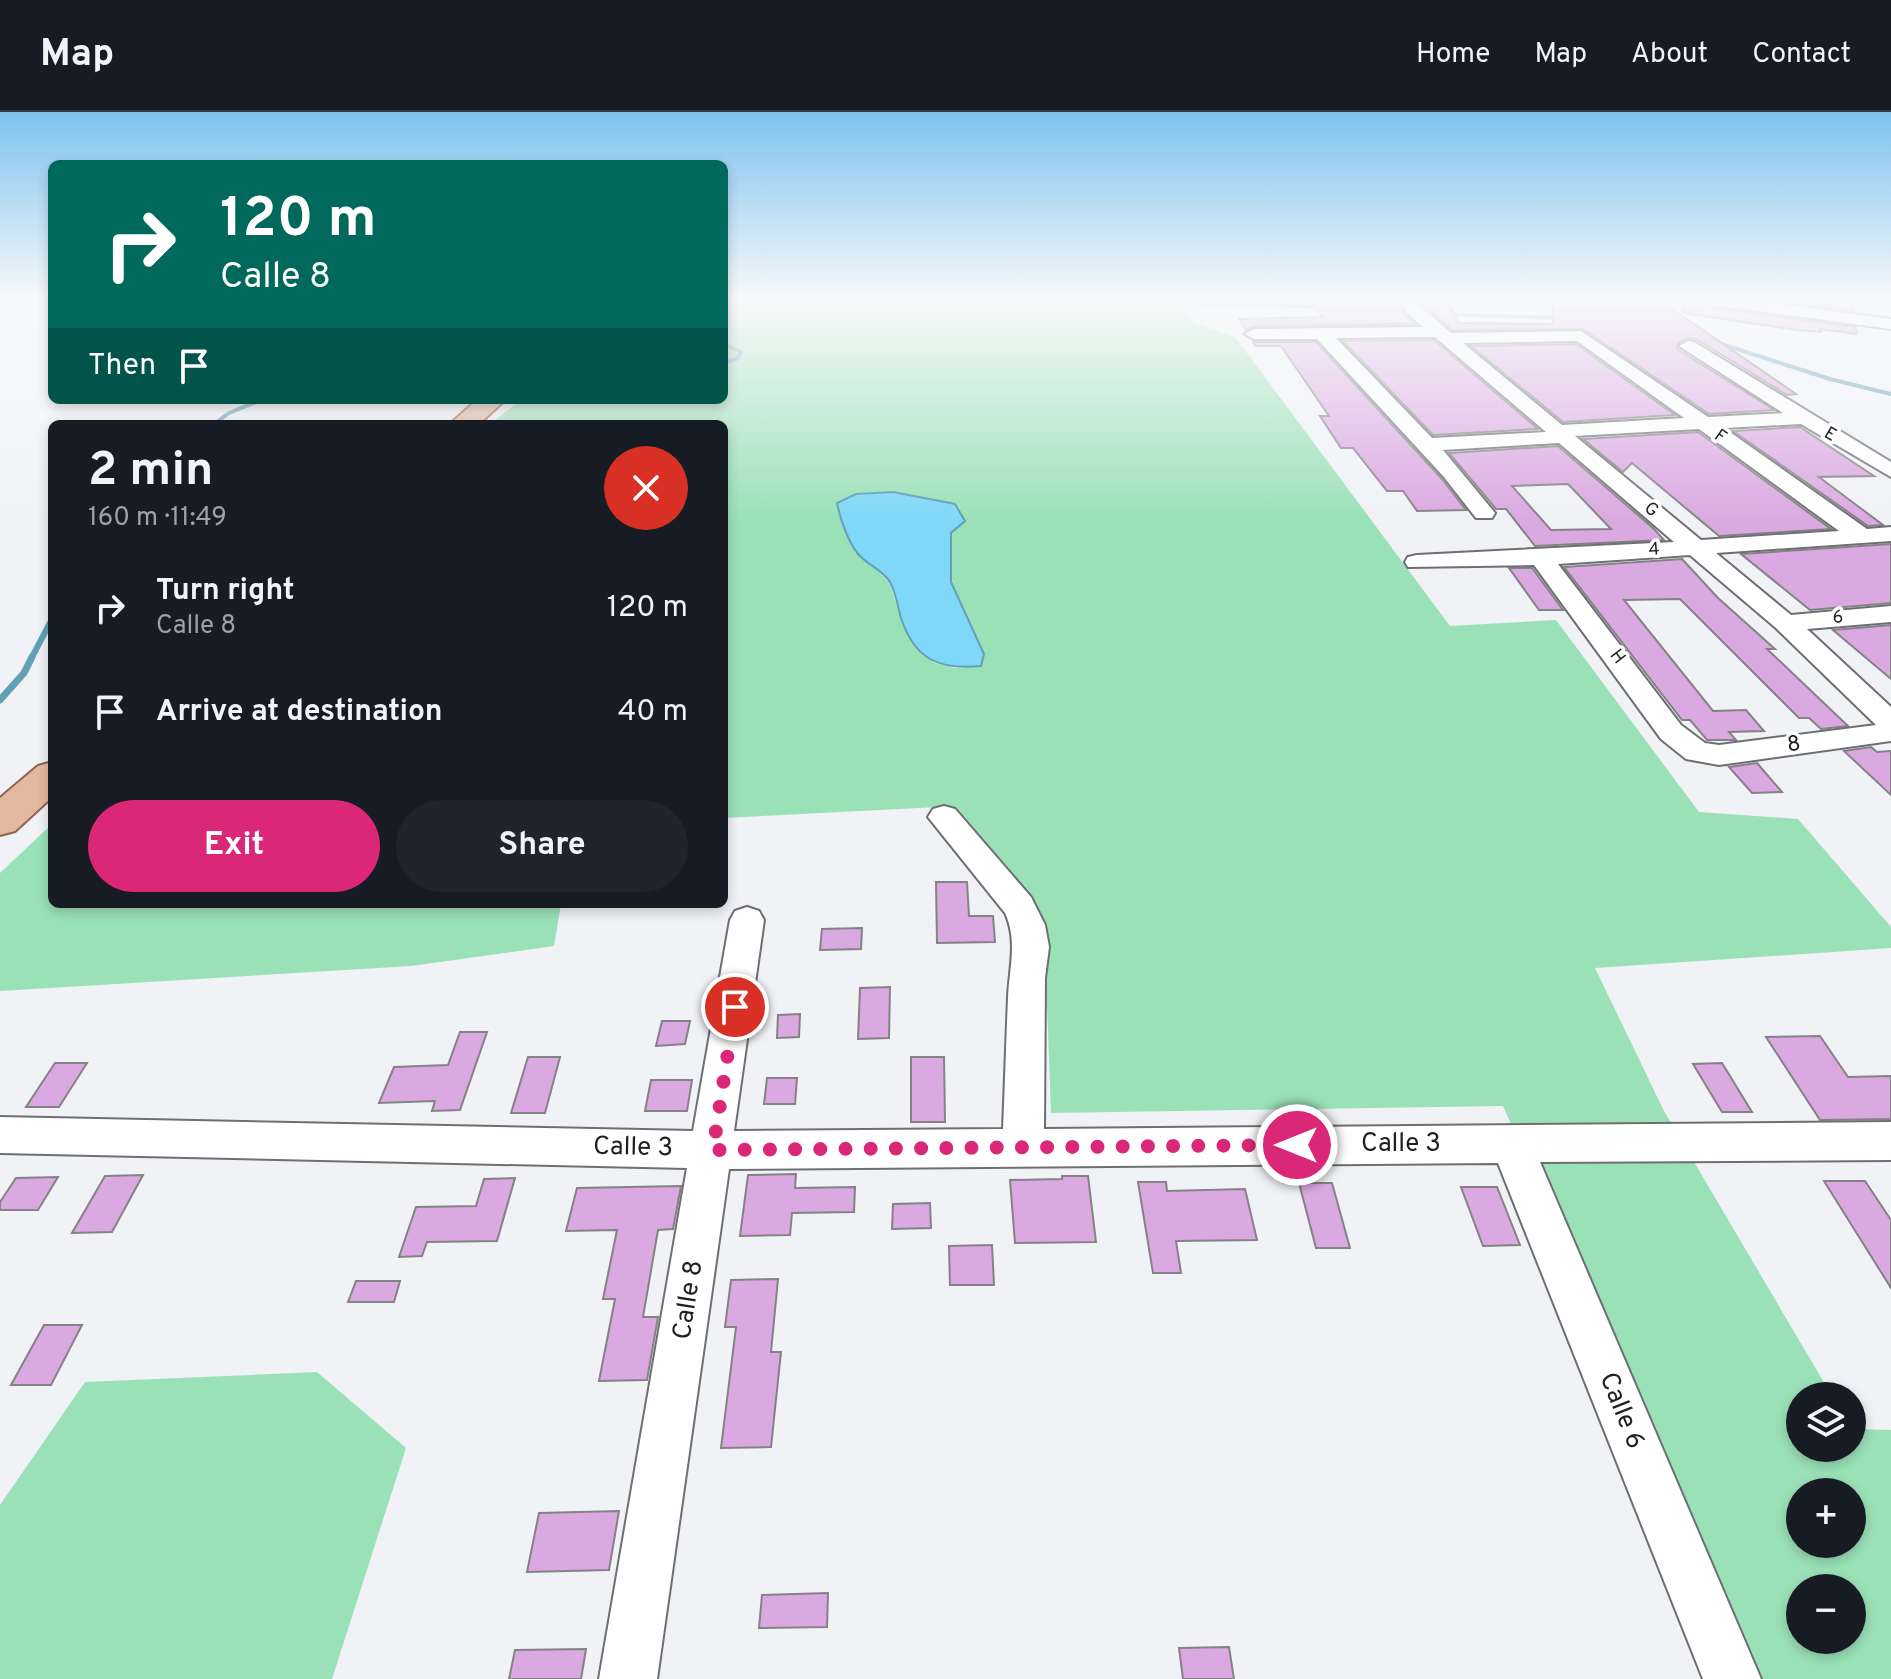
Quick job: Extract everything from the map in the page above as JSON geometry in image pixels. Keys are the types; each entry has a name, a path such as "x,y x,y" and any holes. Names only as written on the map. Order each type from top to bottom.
{"main road":[{"path":"468,420 488,404"},
{"path":"0,821 48,779"}],"street":[{"path":"1359,373 1484,513"},
{"name":"G","path":"1489,373 1884,710"},
{"name":"F","path":"1631,373 1862,536"},
{"name":"E","path":"1731,373 1891,471"},
{"path":"1426,445 1801,418"},
{"name":"4","path":"1417,562 1541,558 1891,534"},
{"name":"H","path":"1541,558 1671,732 1697,752"},
{"name":"6","path":"1785,623 1891,614"},
{"name":"8","path":"1697,752 1719,755 1891,732"},
{"path":"944,817 1019,906 1028,925 1031,947 1027,978 1023,1147"},
{"name":"Calle 8","path":"628,1679 747,920"},
{"name":"Calle 3","path":"0,1135 713,1150 1891,1141"},
{"name":"Calle 6","path":"1511,1143 1732,1679"}],"green space":[{"path":"728,373 1262,373 1450,626 1556,620 1699,812 1798,819 1891,927 1891,948 1595,968 1664,1111 1824,1382 1786,1382 1786,1462 1866,1462 1866,1429 1891,1430 1891,1679 1754,1679 1503,1106 1051,1113 1044,925 938,807 728,818 728,420 496,420 515,404 728,404","holes":["840,517 951,533 951,582 984,654 981,666 955,668 935,663 916,648 903,623 889,582 876,569"]},
{"path":"48,828 48,908 560,908 554,946 411,966 0,991 0,873"},
{"path":"317,1372 406,1448 332,1679 0,1679 0,1505 85,1382"}],"water":[{"path":"893,492 955,504 965,521 951,533 951,582 984,654 981,666 941,664 921,653 907,632 890,582 862,558 850,540 837,503 856,494"}],"building":[{"path":"1300,373 1345,373 1442,479 1466,510 1417,511 1403,491 1387,491 1353,448 1341,448 1320,416 1329,416"},
{"path":"1374,373 1473,373 1538,429 1433,435"},
{"path":"1504,373 1617,373 1675,415 1563,422"},
{"path":"1648,373 1715,373 1774,410 1709,414"},
{"path":"1751,373 1766,373 1796,394 1787,395"},
{"path":"1800,427 1874,476 1819,477 1883,525 1868,526 1733,431"},
{"path":"1698,432 1831,529 1719,536 1632,463 1623,472 1583,439"},
{"path":"1558,446 1664,540 1535,546 1506,509 1496,509 1449,453","holes":["1568,484 1611,529 1551,530 1512,486"]},
{"path":"1891,544 1891,603 1810,610 1741,554"},
{"path":"1682,559 1718,598 1775,649 1767,649 1848,726 1821,729 1809,718 1799,718 1680,599 1624,600 1713,711 1746,710 1764,731 1729,732 1736,740 1707,740 1690,720 1682,720 1564,567"},
{"path":"1509,568 1532,568 1563,610 1539,610"},
{"path":"1891,625 1891,679 1833,630"},
{"path":"1871,747 1877,752 1891,751 1891,795 1844,751"},
{"path":"1757,763 1782,792 1752,793 1729,767"},
{"path":"936,882 967,882 969,916 993,916 995,942 937,943"},
{"path":"862,928 861,949 820,950 822,929"},
{"path":"890,987 889,1038 858,1039 860,988"},
{"path":"800,1014 799,1037 777,1038 778,1015"},
{"path":"662,1021 690,1021 685,1044 656,1046"},
{"path":"460,1032 487,1032 460,1110 432,1111 435,1101 379,1103 394,1067 448,1065"},
{"path":"1820,1036 1848,1077 1891,1076 1891,1119 1820,1120 1766,1037"},
{"path":"528,1057 560,1057 545,1113 511,1113"},
{"path":"911,1057 944,1057 945,1122 911,1122"},
{"path":"55,1063 87,1063 59,1107 26,1107"},
{"path":"1722,1063 1752,1112 1722,1112 1693,1064"},
{"path":"767,1078 797,1078 795,1104 764,1104"},
{"path":"651,1080 692,1080 687,1111 645,1111"},
{"path":"796,1174 795,1188 855,1187 854,1212 792,1213 790,1235 740,1236 748,1175"},
{"path":"143,1175 112,1232 72,1233 105,1176"},
{"path":"1062,1176 1088,1176 1096,1242 1015,1243 1010,1180 1062,1179"},
{"path":"58,1177 38,1210 0,1210 0,1202 16,1178"},
{"path":"515,1178 497,1241 427,1242 422,1256 399,1257 416,1207 476,1206 484,1179"},
{"path":"1824,1181 1865,1181 1891,1220 1891,1288"},
{"path":"1138,1182 1166,1182 1167,1191 1245,1189 1257,1240 1176,1241 1181,1273 1153,1273"},
{"path":"1299,1183 1332,1183 1350,1248 1316,1248"},
{"path":"681,1186 673,1229 658,1230 643,1317 658,1317 647,1380 599,1381 615,1299 603,1299 617,1230 566,1231 577,1188"},
{"path":"1461,1187 1497,1187 1520,1245 1483,1246"},
{"path":"930,1203 931,1228 892,1229 893,1204"},
{"path":"992,1245 994,1285 950,1285 949,1246"},
{"path":"778,1279 771,1352 781,1352 771,1447 721,1448 736,1327 725,1327 731,1280"},
{"path":"356,1281 400,1281 394,1302 348,1302"},
{"path":"44,1325 82,1325 51,1385 11,1385"},
{"path":"619,1511 609,1570 527,1572 539,1513"},
{"path":"828,1593 827,1627 759,1628 762,1595"},
{"path":"1229,1647 1234,1679 1183,1679 1179,1648"},
{"path":"586,1649 581,1679 509,1679 515,1650"}],"waterway":[{"path":"1812,373 1891,394"},
{"path":"219,420 251,404"},
{"path":"31,659 48,627"},
{"path":"0,700 24,673 31,659"}],"route":[{"path":"735,1007 713,1150 1297,1145"}]}
